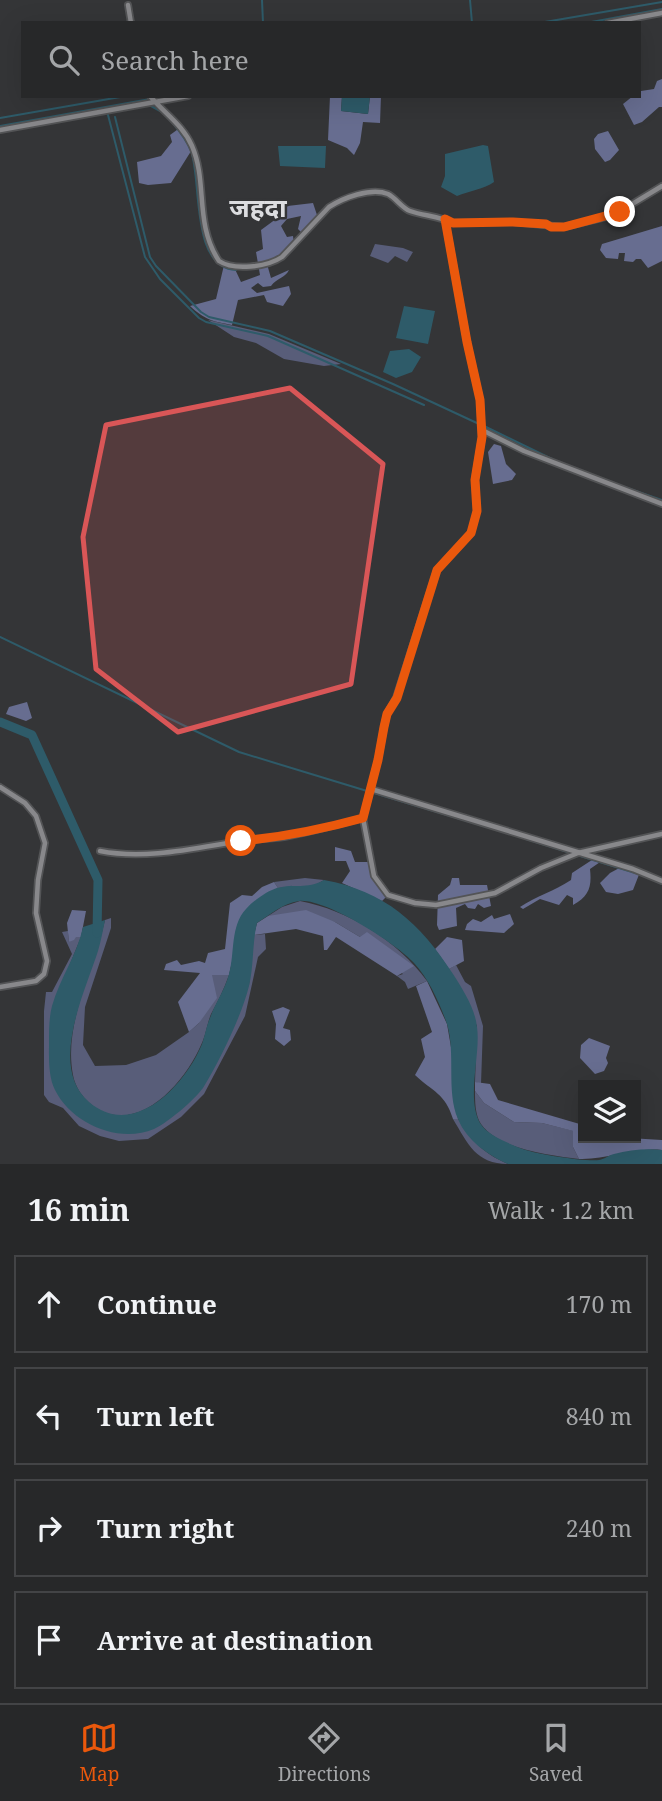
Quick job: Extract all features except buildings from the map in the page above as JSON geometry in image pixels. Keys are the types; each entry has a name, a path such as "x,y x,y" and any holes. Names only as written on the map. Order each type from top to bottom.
{"street":[{"path":"128,5 131,21"},
{"path":"619,21 662,13"},
{"path":"152,98 181,127 193,148 199,173 205,228 216,256 225,265 234,267 273,263 282,257 329,207 356,196 383,193 390,195 407,210 453,223 513,222 564,227 614,215 662,186"},
{"path":"0,130 177,98"},
{"path":"445,219 476,379 481,429 475,480 477,511 471,533 437,570 397,698 387,714 363,818 374,876 388,895 436,905 495,893 541,868 578,853 662,834"},
{"path":"481,429 561,466 662,504"},
{"path":"0,787 24,803 36,816 46,844 38,880 36,913 47,961 44,974 36,981 0,987"},
{"path":"371,789 634,869 662,881"},
{"path":"100,851 161,853 200,849 281,837 363,818"}],"highlighted area":[{"path":"290,388 383,464 351,684 178,732 96,669 83,537 106,425"}],"shaded area":[{"path":"662,79 662,107 634,125 623,104 630,98 641,98 641,91 654,89 657,81"},
{"path":"330,98 342,98 341,111 368,114 370,98 381,98 380,123 363,122 360,143 354,155 347,148 328,140"},
{"path":"342,98 370,98 368,114 341,111"},
{"path":"181,127 193,148 171,183 139,183 137,162 161,156 172,142 170,135"},
{"path":"608,131 619,150 605,162 595,149 594,139 598,134"},
{"path":"278,146 326,146 325,168 280,166"},
{"path":"488,146 494,182 457,196 441,187 445,176 445,154"},
{"path":"313,203 318,218 303,234 298,229 301,216 287,219 281,226 287,237 293,236 294,244 282,257 267,264 271,278 289,270 287,273 271,286 263,287 258,283 251,288 257,293 289,286 291,294 283,306 267,302 264,295 238,300 232,325 209,319 190,306 216,299 224,265 234,267 241,282 260,275 256,252 263,249 261,230 280,216 279,207"},
{"path":"662,226 662,261 648,268 641,259 624,261 625,253 619,253 618,259 606,258 600,250 602,244"},
{"path":"375,244 413,252 407,262 395,256 388,263 370,256"},
{"path":"404,306 435,311 428,344 396,338"},
{"path":"208,320 269,334 341,364 324,366 284,359 256,343 234,337"},
{"path":"409,349 421,357 412,372 396,378 383,372 390,351"},
{"path":"494,444 501,446 506,464 516,474 512,480 493,484 488,452"},
{"path":"27,702 32,718 26,721 6,714 9,707"},
{"path":"335,847 351,851 355,862 370,862 374,876 388,895 382,901 342,883 350,871 346,861 335,861"},
{"path":"595,858 603,860 590,869 588,890 578,902 573,905 573,898 567,895 559,905 540,899 523,909 520,907 571,880 572,873"},
{"path":"623,866 640,872 633,890 618,894 606,892 600,883"},
{"path":"305,878 324,880 312,887 278,888 274,882"},
{"path":"452,878 459,878 460,885 487,885 491,906 484,908 478,904 475,909 468,908 465,904 456,908 457,926 439,930 438,895 450,885"},
{"path":"324,880 365,892 399,912 428,939 453,974 468,999 476,1020 478,1038 474,1101 480,1123 488,1131 527,1150 572,1159 599,1160 626,1151 662,1150 662,1164 508,1164 486,1152 467,1134 454,1108 450,1036 437,1000 424,976 414,963 377,934 342,914 311,902 288,904 257,923 249,986 236,1024 203,1088 174,1116 154,1129 126,1134 98,1128 73,1113 63,1102 55,1090 50,1073 50,1015 83,927 105,920 73,1029 71,1069 77,1087 89,1102 106,1112 123,1115 156,1103 170,1091 194,1060 227,980 237,923 246,909 273,889 312,885"},
{"path":"274,882 278,888 263,896 233,957 229,975 212,975 217,998 189,1032 178,1002 200,973 164,970 166,964 177,960 181,965 199,961 205,963 208,953 225,949 230,903 242,895 252,896 262,887"},
{"path":"300,901 336,912 371,929 402,953 427,981 408,989 405,982 397,976 403,974 360,937 335,922 268,916 282,907"},
{"path":"72,910 86,911 81,937 69,942 67,923"},
{"path":"306,910 335,922 360,937 367,932 414,966 397,976 336,937 327,950 324,950 323,936 296,929 254,935 257,923 268,916"},
{"path":"510,914 514,924 504,933 465,930 473,919 481,922 492,915 494,919"},
{"path":"111,918 111,928 85,1007 83,1045 95,1066 126,1065 156,1055 199,1023 212,975 229,975 195,1058 176,1085 150,1106 136,1113 121,1115 106,1113 89,1103 77,1087 71,1055 72,1036 81,997 105,920"},
{"path":"68,931 69,942 75,937 81,937 52,1008 65,1104 155,1128 249,985 254,935 265,934 266,949 258,957 245,1016 204,1094 181,1117 148,1139 119,1141 100,1136 79,1126 63,1108 49,1102 44,1095 46,992 52,992 72,954 62,932"},
{"path":"447,937 462,940 464,961 449,969 435,949"},
{"path":"456,965 465,982 471,986 483,1026 481,1084 475,1082 477,1026 449,969"},
{"path":"427,981 447,1024 458,1119 453,1119 442,1098 415,1075 425,1057 421,1039 432,1032 416,986"},
{"path":"283,1007 290,1010 283,1028 290,1030 291,1040 284,1046 275,1039 276,1024 272,1011"},
{"path":"589,1038 610,1046 604,1071 595,1074 580,1058 581,1045"},
{"path":"475,1082 490,1084 498,1100 578,1124 578,1143 641,1143 641,1139 662,1140 662,1150 641,1150 579,1159 573,1147 573,1131 542,1123 514,1122 484,1103 475,1091"},
{"path":"475,1091 484,1103 514,1122 542,1123 574,1131 573,1147 579,1159 526,1150 489,1133 479,1120"},
{"path":"453,1119 458,1119 485,1151 508,1164 480,1156"}],"waterway":[{"path":"262,0 263,21"},
{"path":"470,0 472,21"},
{"path":"551,21 662,2"},
{"path":"597,21 662,9"},
{"path":"0,118 115,98"},
{"path":"0,126 150,99"},
{"path":"151,106 162,112"},
{"path":"108,115 145,257 160,279 199,318 206,322 268,336 424,405"},
{"path":"166,115 191,151 200,221 211,255 221,266 236,270"},
{"path":"115,117 150,257 201,312 209,317 270,331 479,424"},
{"path":"461,320 467,352"},
{"path":"484,426 556,461"},
{"path":"610,482 662,500"},
{"path":"0,637 239,752 367,791"},
{"path":"0,722 32,735 98,880 97,933"},
{"path":"374,793 487,827"},
{"path":"526,839 571,853"},
{"path":"577,855 645,876"},
{"path":"654,880 662,884"}],"district":[{"name":"जहदा","path":"258,208"}],"route":[{"path":"241,841 281,837 363,818 387,714 397,698 411,646 437,570 471,533 475,525 475,480 482,437 480,400 445,219 453,223 513,222 564,227 620,212"}]}
